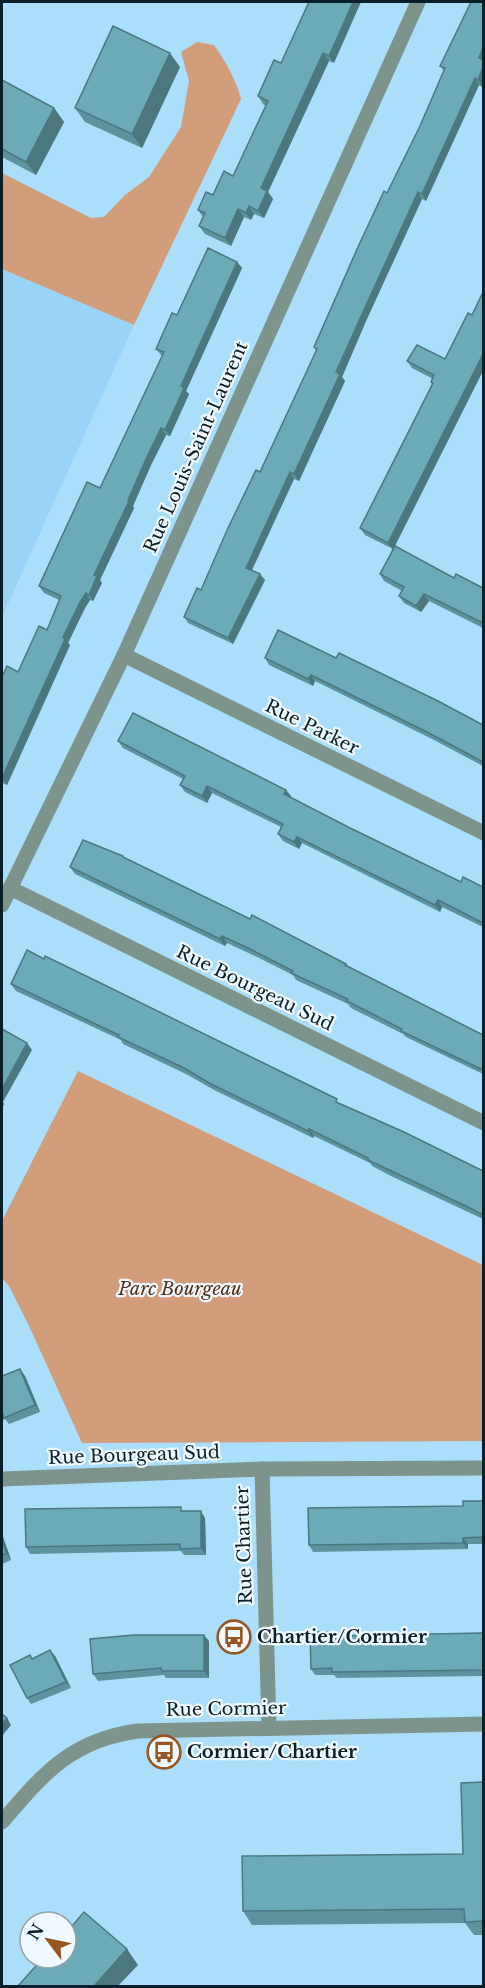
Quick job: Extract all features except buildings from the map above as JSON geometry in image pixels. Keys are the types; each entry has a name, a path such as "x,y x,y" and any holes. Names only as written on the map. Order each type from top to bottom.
{"street":[{"name":"Rue Louis-Saint-Laurent","path":"2,905 124,656 418,2"},
{"name":"Rue Parker","path":"124,656 483,833"},
{"name":"Rue Bourgeau Sud","path":"9,888 483,1123"},
{"name":"Rue Bourgeau Sud","path":"2,1479 262,1469 483,1468"},
{"name":"Rue Chartier","path":"262,1469 269,1728"},
{"name":"Rue Cormier","path":"2,1822 52,1767 93,1742 118,1734 138,1731 483,1724"}],"shaded area":[{"path":"2,269 134,325 2,617"}],"green space":[{"path":"197,42 214,45 230,70 241,99 134,325 2,269 2,173 91,218 104,217 125,195 149,177 181,127 189,81 181,52"},
{"name":"Parc Bourgeau","path":"78,1071 483,1265 483,1441 82,1443 30,1328 9,1286 2,1278 2,1221"}],"place":[{"name":"Chartier/Cormier","path":"234,1637"},
{"name":"Cormier/Chartier","path":"164,1752"}]}
